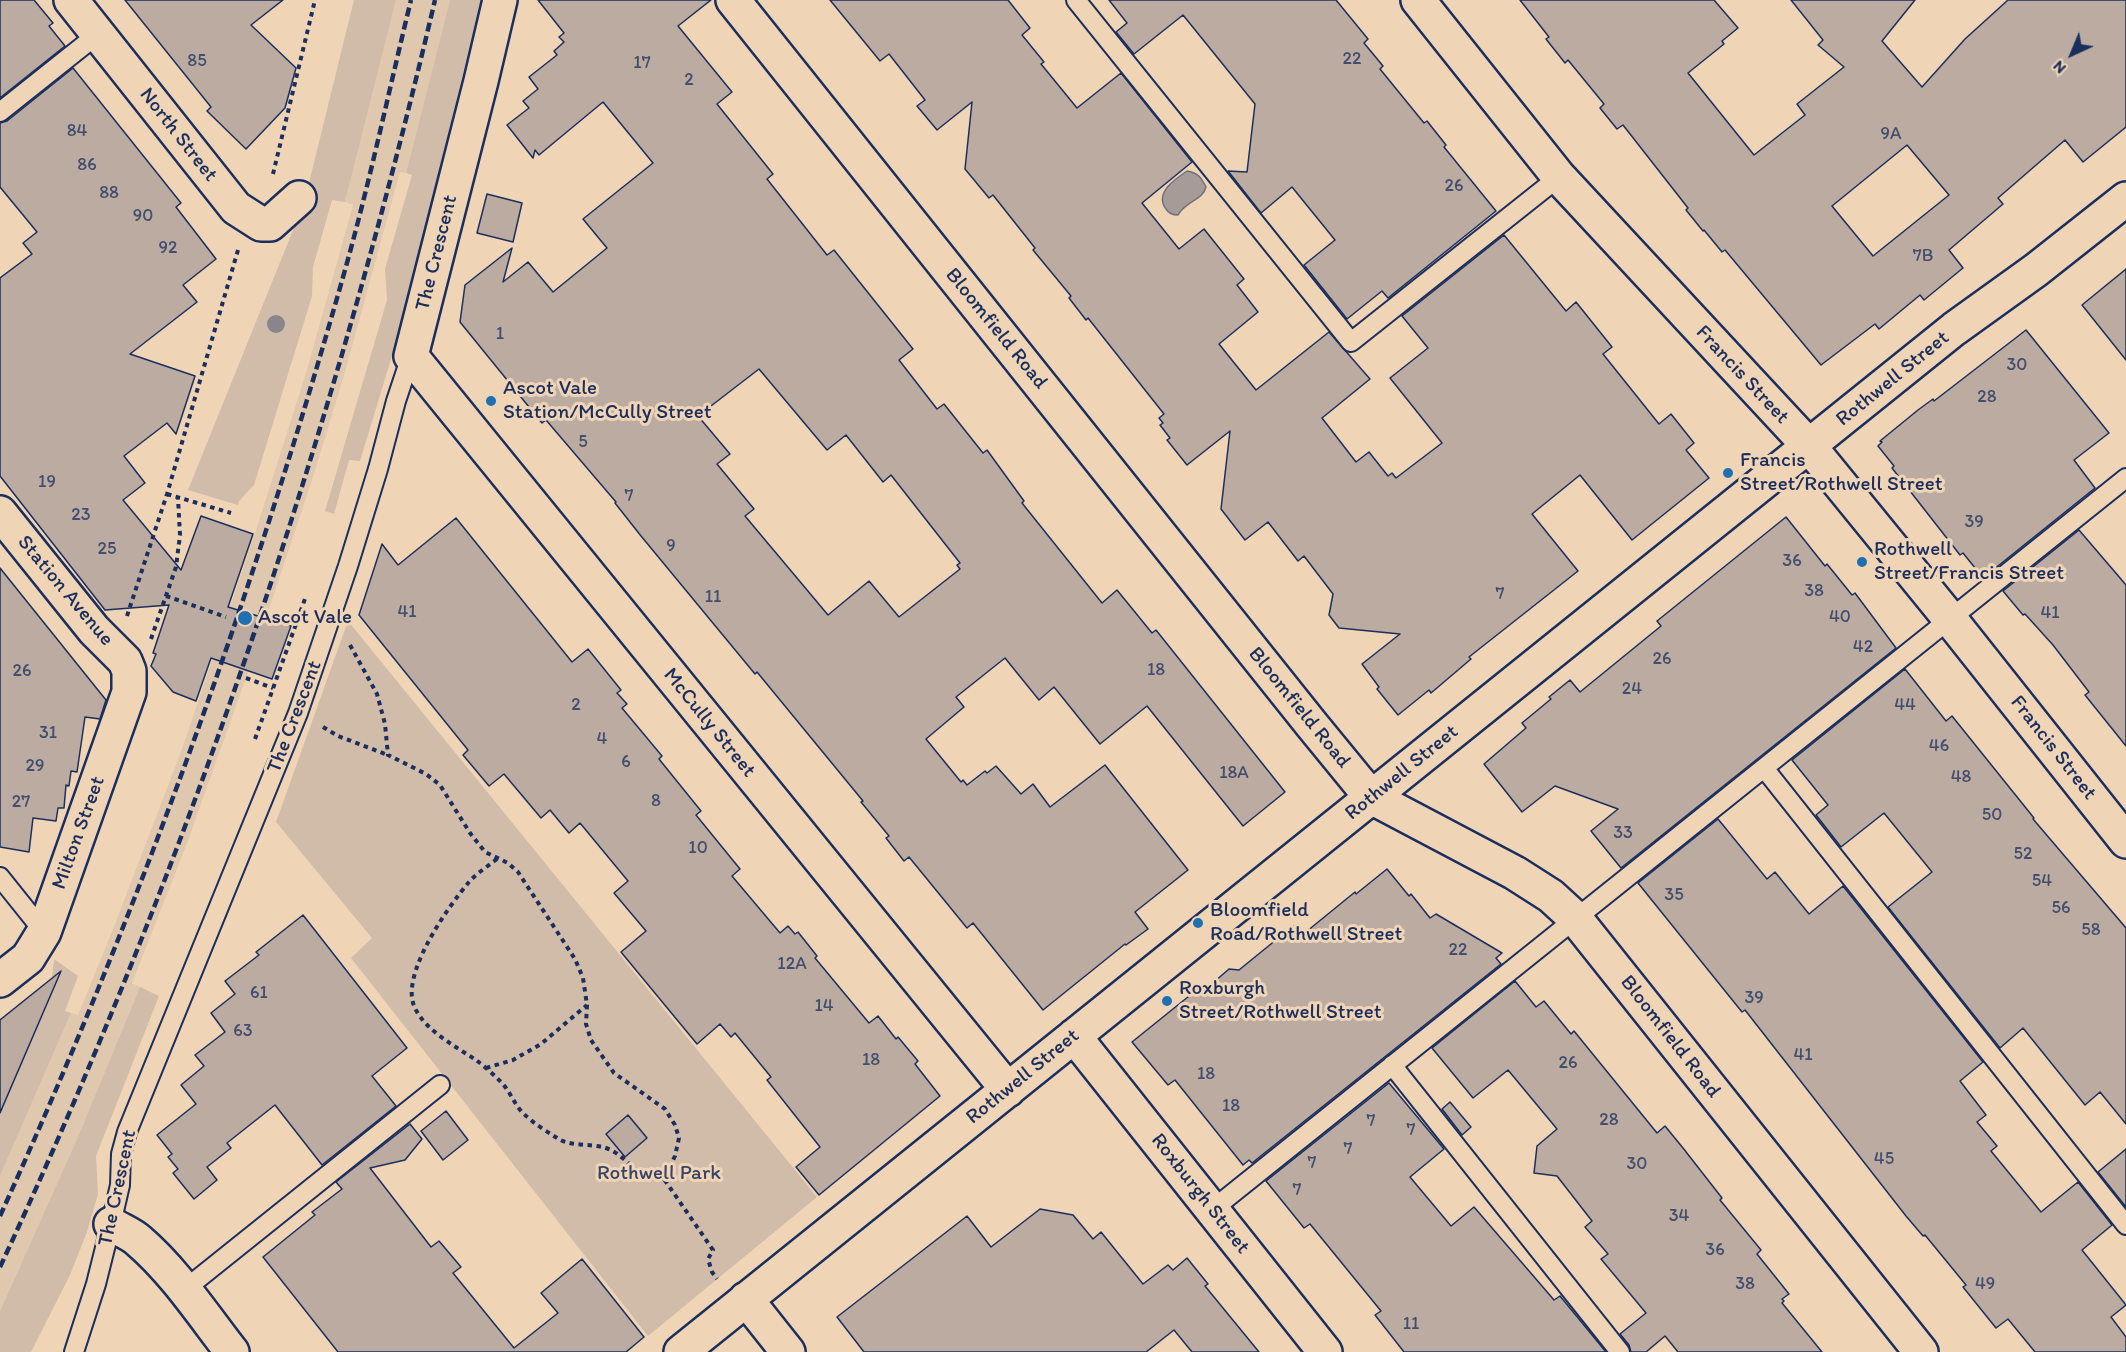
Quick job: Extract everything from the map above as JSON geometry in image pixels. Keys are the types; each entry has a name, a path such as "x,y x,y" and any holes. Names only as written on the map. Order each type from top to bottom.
{"street":[{"name":"North Street","path":"71,0 236,208 255,221"},
{"name":"The Crescent","path":"411,356 500,0"},
{"name":"Bloomfield Road","path":"733,0 1371,797 1515,873 1551,896 1575,918 1920,1352"},
{"name":"Francis Street","path":"1418,0 1559,177 1809,446 2126,841"},
{"path":"255,221 270,224 299,198"},
{"name":"Rothwell Street","path":"681,1352 733,1291 1008,1090 1954,329 2036,270 2126,199"},
{"name":"McCully Street","path":"411,356 1008,1090"},
{"name":"Station Avenue","path":"0,513 94,630 125,661 138,659"},
{"name":"Milton Street","path":"0,980 28,958 44,932 126,703 138,659"},
{"name":"Roxburgh Street","path":"1074,1036 1325,1352"},
{"path":"111,1224 138,1239 184,1290 232,1352"},
{"path":"733,1291 788,1352"}],"lane":[{"path":"1076,0 1351,342 1559,177"},
{"path":"0,112 98,34"},
{"name":"The Crescent","path":"74,1352 96,1284 111,1224 120,1185 121,1154 127,1132 298,713 330,622 411,356"},
{"path":"1213,1209 2126,478"},
{"path":"1764,768 2126,1225"},
{"path":"0,877 44,932"},
{"path":"1392,1065 1620,1352"},
{"path":"184,1290 440,1085"}],"path":[{"path":"124,625 255,221 315,0"},
{"path":"167,494 231,513"},
{"path":"138,659 166,596 176,567 180,535 178,498"},
{"path":"166,596 226,617"},
{"path":"330,622 350,646 377,694 385,724 388,755"},
{"path":"263,715 282,662"},
{"path":"246,678 273,688"},
{"path":"298,713 338,736 388,755 426,774 440,785 484,852 508,863 518,872 575,959 583,978 587,1005 586,1024 591,1040 614,1073 665,1109 675,1125 679,1138 675,1156 664,1179"},
{"path":"497,859 471,880 442,916 425,949 414,979 412,997 416,1010 432,1029 452,1046 503,1083 523,1113 560,1140 608,1148 640,1174 652,1179 664,1179"},
{"path":"485,1068 513,1060 541,1044 587,1005"},
{"path":"664,1179 713,1250 708,1259 712,1272 733,1291"}],"shaded area":[{"path":"396,0 450,0 406,173 400,172 345,372 313,477 246,678 186,846 132,983 140,987 77,1139 0,1311 0,1176 71,1013 78,1015 113,929 182,749 256,530 306,373 353,205 345,202"},
{"path":"1187,171 1199,176 1206,187 1201,195 1181,210 1178,215 1170,213 1163,203 1164,192 1172,182"}],"green space":[{"path":"354,0 396,0 345,202 332,200 313,267 312,296 254,485 238,505 188,490 304,203"},
{"path":"450,0 481,0 399,333 360,461 349,460 334,514 325,511 387,300 385,269 412,175 406,173"},
{"name":"Rothwell Park","path":"348,621 817,1197 648,1336 351,958 372,938 276,822"},
{"path":"54,959 78,976 65,1011 71,1013 0,1176 0,1113 50,996"},
{"path":"140,987 159,996 96,1156 98,1194 87,1232 70,1275 31,1352 0,1352 0,1311 77,1139"}],"building":[{"path":"0,0 34,0 53,23 49,26 65,46 0,98"},
{"path":"125,0 283,0 251,25 296,68 285,108 246,149 207,111 211,107"},
{"path":"538,0 711,0 678,26 732,92 717,104 773,174 767,179 827,255 834,250 913,349 899,360 937,409 944,404 983,453 987,450 1024,501 1022,503 1102,603 1117,590 1152,633 1156,630 1285,792 1243,826 1147,706 1100,744 1054,687 1039,700 1005,658 956,697 964,707 926,739 961,782 963,780 967,785 985,771 987,773 996,766 1021,794 1033,784 1050,807 1105,765 1188,870 1135,912 1148,929 1125,944 1043,1010 973,923 967,928 909,857 904,861 886,838 889,836 861,802 863,801 757,672 755,674 641,536 616,502 546,420 542,423 460,322 465,285 512,248 503,282 528,262 553,292 607,248 583,219 653,163 603,102 539,155 535,150 533,158 507,125 529,108 523,101 538,89 529,77 557,55 554,51 564,42 559,37 564,33","holes":["759,369 827,450 846,435 883,482 891,475 960,563 957,565 960,569 899,617 869,581 828,615 745,516 754,509 717,464 730,454 698,416"]},
{"path":"830,0 1008,0 1030,28 1022,35 1044,62 1041,64 1077,108 1121,73 1192,162 1142,203 1179,249 1204,229 1244,279 1237,285 1258,312 1219,344 1256,390 1329,332 1370,379 1322,418 1356,462 1369,452 1388,476 1392,473 1396,478 1442,443 1390,378 1428,348 1402,316 1504,235 1566,311 1576,302 1612,347 1603,354 1659,424 1671,414 1694,443 1686,450 1709,478 1632,540 1580,475 1532,514 1578,571 1469,657 1471,659 1431,693 1429,690 1398,715 1377,689 1379,687 1362,664 1400,634 1339,628 1329,615 1333,594 1304,556 1298,561 1268,522 1245,540 1221,509 1230,431 1187,465 1167,440 1170,438 1160,425 1163,423 1159,418 1164,414 1088,318 1086,320 1069,298 1071,296 1033,250 1035,248 993,195 989,198 965,169 972,102 937,130 917,106 925,100 889,54 880,61"},
{"path":"1109,0 1336,0 1368,39 1364,43 1383,66 1380,69 1424,123 1427,121 1446,145 1444,147 1496,211 1388,298 1382,291 1347,319 1304,265 1335,240 1292,187 1261,213 1228,171 1247,172 1255,104 1183,15 1134,54 1116,32 1127,23"},
{"path":"1520,0 1714,0 1738,28 1722,41 1724,44 1688,73 1754,155 1805,115 1797,104 1844,67 1818,45 1823,40 1791,0 1915,0 1882,41 1922,87 1965,39 2008,0 2126,0 2126,127 2083,162 2065,140 1998,198 2003,204 1949,250 1963,268 1924,300 1920,295 1879,329 1875,324 1821,365 1725,250 1722,252 1703,231 1686,210 1688,208 1623,125 1617,129 1600,108 1604,104 1568,60 1565,63 1546,39 1549,37","holes":["1907,145 1949,195 1873,256 1832,206"]},
{"path":"73,68 181,203 176,207 216,259 183,285 197,302 130,354 195,376 176,434 167,423 124,456 145,483 123,500 181,570 201,516 253,534 228,607 291,626 272,679 211,658 196,701 173,692 151,666 169,605 105,610 0,476 0,278 32,254 23,243 37,232 0,187 0,123 7,121"},
{"path":"487,194 522,203 513,242 477,233"},
{"path":"2126,269 2126,360 2082,305"},
{"path":"2026,330 2109,433 2074,460 2095,488 1988,574 1985,570 1980,574 1963,553 1960,555 1892,468 1894,466 1878,446 1882,442 1880,441 1918,410 1933,399 1934,401"},
{"path":"1786,517 1825,566 1827,564 1852,595 1855,593 1896,648 1621,868 1591,831 1618,809 1555,786 1522,812 1484,764 1526,728 1522,723 1551,699 1549,697 1570,680 1580,692 1661,626 1657,621"},
{"path":"456,518 572,662 588,649 621,690 617,693 627,704 622,708 662,756 659,759 701,811 696,815 740,869 732,876 780,933 788,926 795,934 798,932 817,956 815,958 869,1023 878,1016 896,1039 898,1037 918,1061 915,1064 940,1096 819,1195 796,1167 820,1147 767,1080 771,1077 735,1033 731,1037 720,1024 697,1044 621,952 646,931 614,893 628,881 580,823 569,833 550,810 541,818 504,774 489,786 463,755 468,750 359,615 382,544 398,565"},
{"path":"2079,530 2126,585 2126,746 2085,695 2089,692 2053,645 2003,591"},
{"path":"0,568 106,700 100,719 85,717 77,772 71,771 69,786 66,785 64,808 58,808 56,821 33,818 29,852 0,847"},
{"path":"1905,669 1946,721 1952,716 2033,819 2126,928 2126,1124 2100,1092 2085,1105 2023,1028 2000,1048 1888,907 1932,872 1884,813 1841,847 1816,815 1828,805 1792,760"},
{"path":"1718,819 1767,879 1775,872 1809,914 1843,886 1983,1062 1960,1081 1986,1115 1977,1122 1997,1146 1991,1151 2041,1212 2078,1182 2112,1225 2082,1250 2126,1305 2111,1317 2126,1337 2126,1352 2035,1352 2008,1319 1996,1328 1963,1287 1966,1285 1925,1235 1923,1236 1906,1216 1745,1010 1742,1012 1638,883"},
{"path":"1387,869 1430,918 1436,914 1502,953 1496,958 1501,964 1252,1163 1249,1160 1243,1165 1175,1080 1168,1085 1132,1042 1204,984 1207,988 1229,969 1239,970 1293,926 1301,936"},
{"path":"303,915 407,1048 372,1076 396,1106 322,1165 275,1105 227,1143 231,1148 207,1167 217,1180 194,1199 173,1173 178,1169 168,1157 172,1154 157,1135 196,1104 181,1085 204,1066 195,1055 225,1032 211,1013 235,994 225,981 259,955 256,952"},
{"path":"61,971 0,1113 0,1020"},
{"path":"1515,981 1536,1007 1544,1001 1571,1034 1574,1031 1657,1133 1665,1126 1722,1198 1720,1200 1761,1250 1757,1254 1789,1294 1782,1299 1784,1301 1782,1303 1822,1352 1678,1352 1665,1336 1646,1352 1631,1352 1629,1345 1620,1334 1646,1313 1601,1259 1608,1254 1585,1227 1592,1221 1557,1176 1534,1173 1537,1146 1557,1129 1508,1070 1473,1098 1432,1048"},
{"path":"1389,1083 1444,1149 1410,1177 1451,1226 1474,1207 1554,1300 1560,1296 1606,1352 1404,1352 1375,1315 1381,1311 1310,1224 1304,1228 1266,1181"},
{"path":"1450,1102 1471,1127 1462,1135 1442,1109"},
{"path":"446,1111 468,1140 443,1160 421,1131"},
{"path":"628,1115 647,1138 625,1157 606,1134"},
{"path":"410,1124 422,1139 405,1160 370,1168 431,1247 439,1241 461,1267 453,1273 514,1348 558,1313 541,1293 582,1259 644,1337 626,1352 338,1352 263,1257 315,1215 312,1212 342,1189 336,1182"},
{"path":"2126,1149 2126,1207 2098,1172"},
{"path":"1040,1209 1073,1215 1093,1239 1101,1232 1143,1284 1168,1265 1173,1270 1187,1258 1208,1284 1205,1286 1259,1352 1192,1352 1174,1330 1146,1352 864,1352 837,1317 967,1216 991,1247"}],"railway":[{"path":"0,1216 100,985 146,868 232,631 310,391 345,270 411,0"},
{"path":"0,1267 69,1114 133,959 194,803 250,645 351,325 395,163 435,0"}],"place":[{"name":"Ascot Vale Station/McCully Street","path":"491,401"},
{"name":"Francis Street/Rothwell Street","path":"1728,473"},
{"name":"Rothwell Street/Francis Street","path":"1862,562"},
{"name":"Ascot Vale","path":"245,618"},
{"name":"Bloomfield Road/Rothwell Street","path":"1198,923"},
{"name":"Roxburgh Street/Rothwell Street","path":"1167,1001"}]}
